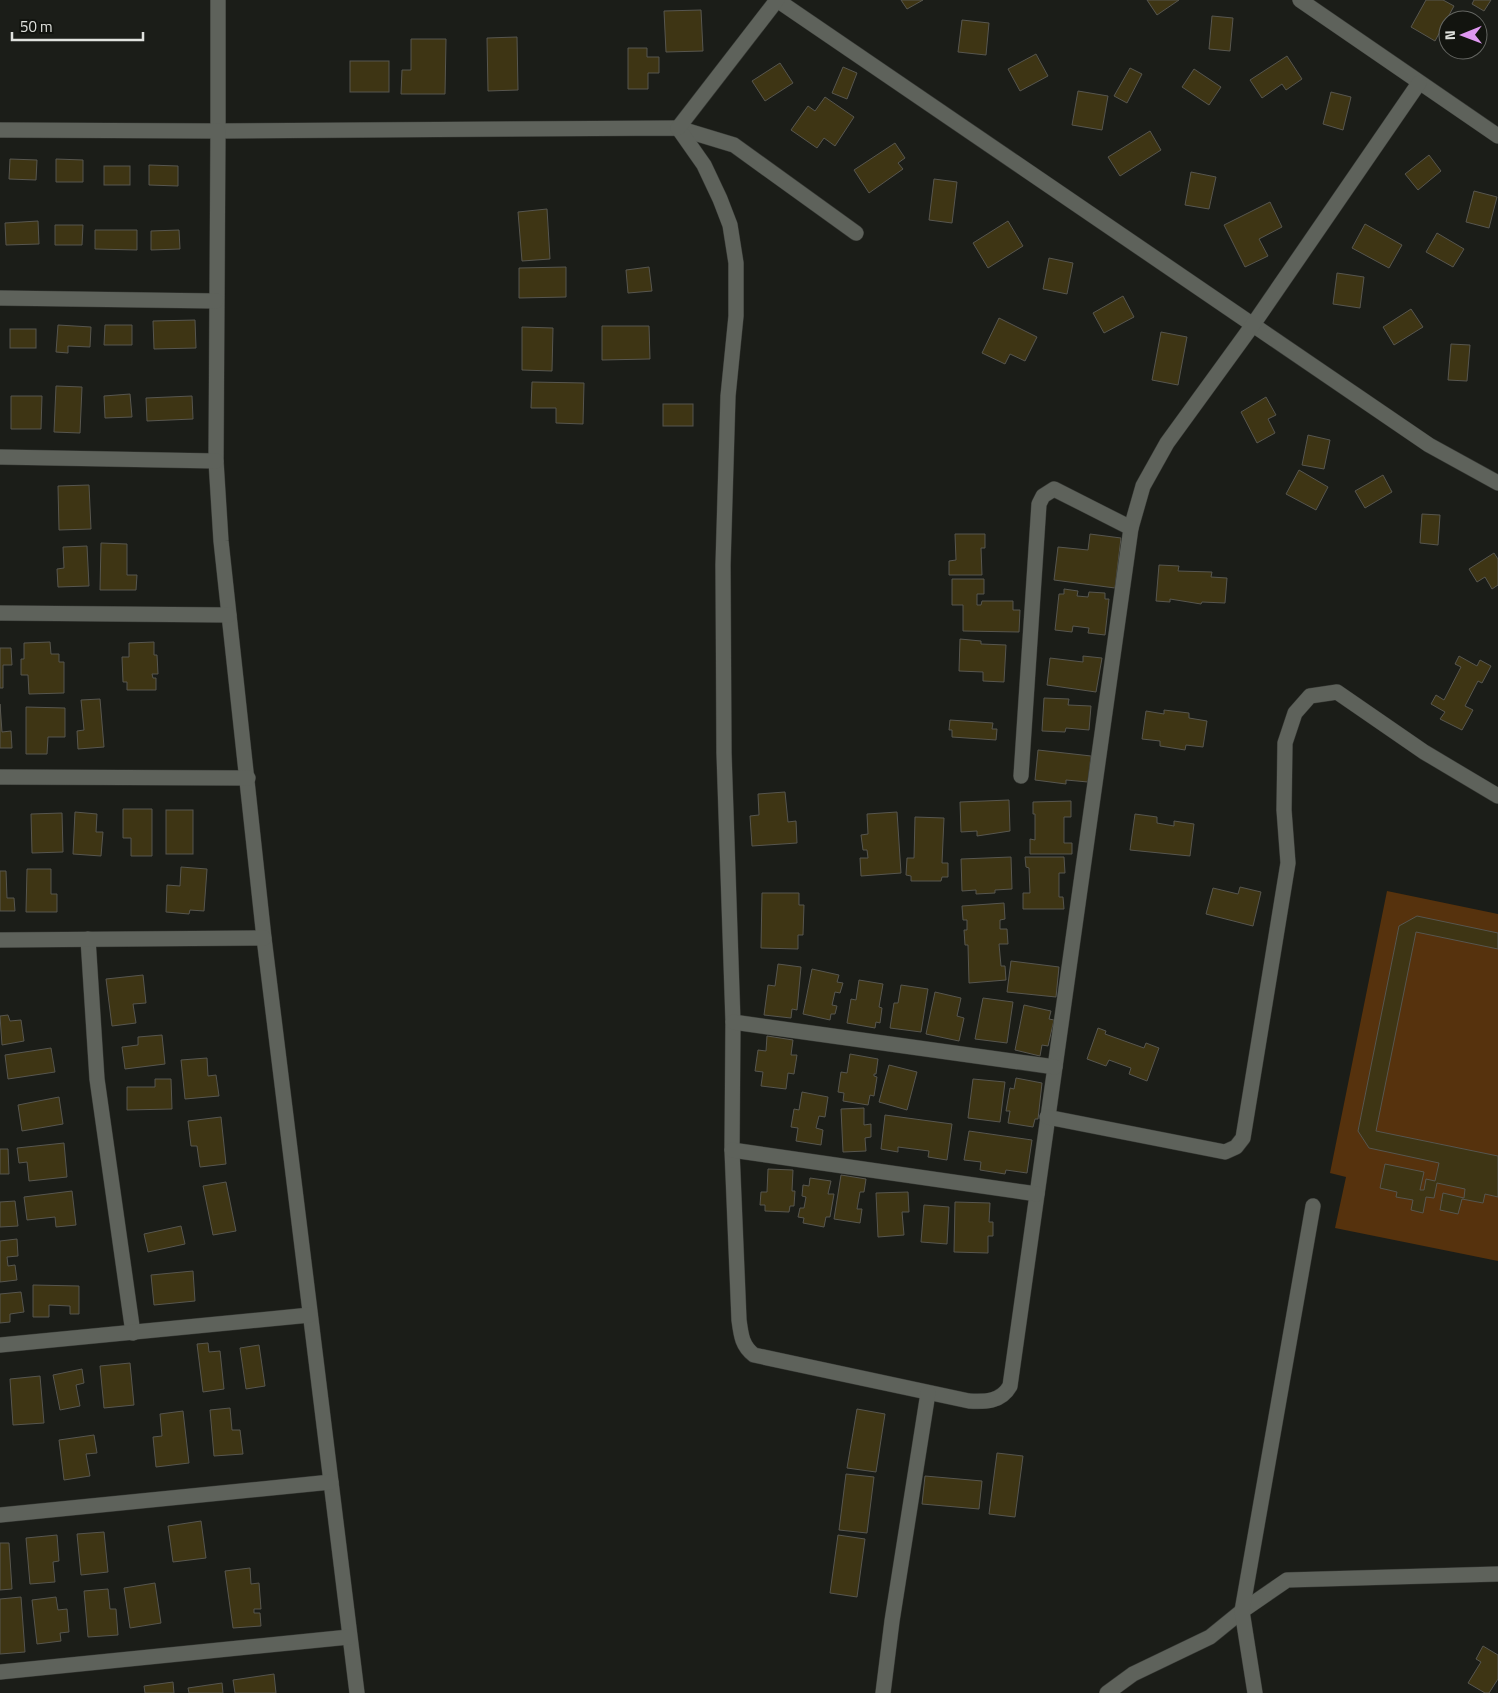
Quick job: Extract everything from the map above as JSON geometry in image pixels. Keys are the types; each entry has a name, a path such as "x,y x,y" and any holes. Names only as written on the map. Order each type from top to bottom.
{"street":[{"path":"218,0 216,460 220,541 248,778 264,938 321,1416 357,1693"},
{"path":"678,128 777,0 1429,445 1498,483"},
{"path":"1300,0 1498,136"},
{"path":"678,128 704,165 720,199 730,225 736,263 736,316 728,396 723,518 724,753 732,1022 732,1150 739,1320 743,1342 747,1350 754,1356 928,1393 969,1401 987,1402 1006,1393 1010,1386 1131,528 1143,486 1153,465 1167,443 1252,326 1419,83"},
{"path":"0,130 218,131 678,128 734,145 856,233"},
{"path":"0,298 216,301"},
{"path":"0,457 216,460"},
{"path":"1021,776 1039,504 1043,496 1054,489 1131,528"},
{"path":"0,613 228,614"},
{"path":"1047,1117 1225,1152 1236,1147 1242,1138 1288,863 1284,810 1285,744 1295,713 1310,696 1338,692 1424,752 1498,796"},
{"path":"0,777 248,778"},
{"path":"0,940 264,938"},
{"path":"88,940 97,1079 133,1333"},
{"path":"732,1022 1055,1067"},
{"path":"732,1150 1036,1194"},
{"path":"1255,1693 1242,1610 1313,1206"},
{"path":"0,1345 310,1315"},
{"path":"883,1693 892,1621 928,1393"},
{"path":"0,1515 331,1482"},
{"path":"1107,1693 1133,1674 1210,1637 1242,1610 1287,1580 1498,1574"},
{"path":"0,1672 349,1637"}],"shaded area":[{"path":"1387,891 1498,914 1498,1261 1335,1228 1346,1177 1330,1173"}],"building":[{"path":"901,0 923,0 907,9"},
{"path":"1147,0 1179,0 1157,15"},
{"path":"1426,0 1443,0 1454,6 1452,10 1438,10 1438,35 1435,41 1411,27"},
{"path":"1474,0 1491,0 1485,10 1472,4"},
{"path":"701,10 703,51 666,52 664,11"},
{"path":"1212,16 1233,18 1230,51 1209,49"},
{"path":"962,20 989,23 986,55 958,52"},
{"path":"517,37 518,90 488,91 487,38"},
{"path":"411,39 446,39 445,94 401,94 402,70 411,70"},
{"path":"628,48 647,48 647,57 659,57 659,73 648,73 648,89 628,89"},
{"path":"1036,54 1048,76 1020,91 1008,69"},
{"path":"1287,56 1302,79 1286,90 1282,84 1262,98 1250,80"},
{"path":"350,61 389,61 389,92 350,92"},
{"path":"780,63 793,83 765,101 752,81"},
{"path":"843,67 857,73 847,99 832,93"},
{"path":"1130,68 1142,74 1127,103 1114,96"},
{"path":"1194,69 1221,87 1209,105 1182,87"},
{"path":"1078,91 1108,96 1102,130 1072,125"},
{"path":"1331,92 1351,97 1343,130 1323,124"},
{"path":"825,97 854,117 835,146 824,138 817,148 791,130 808,106 815,111"},
{"path":"1150,131 1161,150 1120,176 1108,157"},
{"path":"895,143 905,158 898,163 903,169 869,193 854,170"},
{"path":"1429,155 1441,171 1418,190 1405,174"},
{"path":"10,159 37,160 36,180 9,179"},
{"path":"56,159 83,160 83,182 56,182"},
{"path":"149,165 178,166 178,186 149,185"},
{"path":"104,166 130,166 130,185 104,185"},
{"path":"1191,172 1216,177 1209,209 1185,205"},
{"path":"934,179 957,182 952,223 929,220"},
{"path":"1474,191 1497,197 1489,228 1466,222"},
{"path":"1270,202 1282,227 1259,239 1268,256 1245,267 1224,225"},
{"path":"547,209 550,259 522,261 518,212"},
{"path":"38,221 39,244 6,245 5,223"},
{"path":"1008,221 1023,246 988,268 973,243"},
{"path":"1365,224 1402,245 1389,268 1352,248"},
{"path":"55,225 83,225 82,245 55,245"},
{"path":"95,230 137,230 137,250 95,249"},
{"path":"179,230 180,249 151,250 151,231"},
{"path":"1437,233 1464,249 1453,267 1426,252"},
{"path":"1049,258 1073,263 1067,294 1043,289"},
{"path":"566,267 566,297 519,298 519,268"},
{"path":"649,267 652,291 628,293 626,270"},
{"path":"1337,273 1364,277 1360,308 1333,304"},
{"path":"1123,296 1134,317 1104,333 1093,313"},
{"path":"1411,309 1423,327 1394,345 1383,327"},
{"path":"999,318 1037,337 1025,361 1010,354 1005,364 982,353"},
{"path":"195,320 196,348 154,349 153,321"},
{"path":"58,325 91,327 90,347 68,346 68,353 56,352"},
{"path":"105,325 132,325 132,345 104,345"},
{"path":"602,326 649,326 650,359 602,360"},
{"path":"522,327 553,328 552,371 522,370"},
{"path":"10,329 36,329 36,348 10,348"},
{"path":"1161,332 1187,337 1178,385 1152,380"},
{"path":"1451,344 1470,345 1467,381 1448,380"},
{"path":"532,382 584,383 583,424 556,423 556,408 531,408"},
{"path":"56,386 82,387 80,433 54,432"},
{"path":"130,394 132,417 105,418 104,396"},
{"path":"11,396 42,396 41,429 11,429"},
{"path":"192,396 193,419 147,421 146,398"},
{"path":"1266,397 1276,415 1268,419 1275,433 1257,443 1241,412"},
{"path":"663,404 693,404 693,426 663,426"},
{"path":"1308,435 1330,440 1324,469 1302,465"},
{"path":"1299,470 1328,487 1316,510 1286,494"},
{"path":"1383,475 1392,492 1365,508 1355,491"},
{"path":"89,485 91,529 59,530 58,486"},
{"path":"1422,514 1440,515 1438,545 1420,543"},
{"path":"955,534 985,534 985,548 981,548 982,575 949,575 949,561 956,560"},
{"path":"1090,534 1121,538 1115,588 1054,580 1058,547 1088,550"},
{"path":"101,543 127,544 127,575 137,575 136,590 100,590"},
{"path":"87,546 89,586 58,587 57,569 64,568 63,547"},
{"path":"1494,553 1498,559 1498,585 1492,589 1485,577 1477,582 1469,569"},
{"path":"1159,565 1179,566 1178,571 1212,572 1211,577 1227,578 1225,603 1202,602 1201,604 1170,599 1170,602 1156,601"},
{"path":"952,579 984,579 984,594 977,594 977,605 981,605 982,601 1013,601 1013,610 1020,610 1019,632 963,631 963,605 952,605"},
{"path":"1064,589 1078,591 1077,596 1088,597 1089,592 1105,593 1105,599 1109,599 1105,635 1088,633 1089,628 1073,626 1072,632 1055,630 1059,594 1064,594"},
{"path":"960,639 981,641 981,644 1006,645 1004,682 983,681 983,672 959,671"},
{"path":"50,642 51,654 59,654 59,662 64,662 64,693 29,694 28,675 21,675 24,643"},
{"path":"154,642 154,655 157,655 158,674 152,674 153,678 156,678 156,690 127,690 127,682 123,682 122,657 129,657 129,643"},
{"path":"0,648 11,648 12,665 3,665 3,688 0,688"},
{"path":"1083,656 1102,658 1096,692 1047,685 1050,658 1083,662"},
{"path":"1459,656 1477,666 1480,660 1491,666 1482,683 1478,681 1465,706 1473,710 1462,730 1440,719 1445,712 1431,704 1436,695 1444,700 1461,667 1455,664"},
{"path":"1044,698 1069,699 1068,705 1091,706 1089,730 1066,728 1065,732 1042,731"},
{"path":"100,699 104,747 78,749 77,731 84,730 81,700"},
{"path":"0,704 2,732 11,731 12,748 0,748"},
{"path":"26,707 65,708 65,737 48,737 47,754 26,754"},
{"path":"1164,710 1189,713 1189,718 1207,721 1203,747 1186,745 1185,750 1160,746 1160,741 1142,739 1146,711 1164,714"},
{"path":"950,720 993,723 992,729 997,729 996,740 952,737 952,730 949,730"},
{"path":"1038,750 1091,756 1088,782 1066,780 1066,784 1035,780"},
{"path":"785,792 788,822 796,821 797,843 752,846 750,816 759,815 758,794"},
{"path":"1009,800 1010,831 977,836 977,831 961,832 960,802"},
{"path":"1071,801 1071,817 1064,817 1064,843 1072,843 1072,854 1030,854 1030,839 1035,840 1033,802"},
{"path":"123,809 152,809 152,856 131,856 131,838 123,838"},
{"path":"166,810 193,810 193,854 166,854"},
{"path":"75,812 97,814 96,832 103,832 101,856 73,854"},
{"path":"897,812 901,873 861,876 860,858 868,858 867,850 863,850 861,835 868,834 867,814"},
{"path":"62,813 63,852 32,853 31,814"},
{"path":"1135,814 1157,817 1157,823 1174,826 1174,821 1194,824 1190,856 1130,850"},
{"path":"915,817 944,818 942,863 948,863 948,877 942,877 941,881 911,881 911,876 906,875 907,858 914,858"},
{"path":"1011,857 1012,889 995,890 995,893 976,894 976,890 962,891 961,859"},
{"path":"1025,857 1064,857 1065,873 1059,873 1059,897 1063,897 1064,909 1023,909 1023,893 1030,893 1029,868 1026,867"},
{"path":"181,867 207,869 204,911 190,910 189,914 166,912 167,885 180,886"},
{"path":"27,869 51,869 51,894 57,894 57,912 26,912"},
{"path":"0,871 6,871 7,898 14,898 15,911 0,911"},
{"path":"1240,887 1261,892 1253,926 1206,914 1213,888 1238,894"},
{"path":"762,893 799,893 799,905 804,905 803,935 798,935 798,949 761,948"},
{"path":"1004,903 1005,919 1000,920 1000,929 1007,929 1008,944 999,944 1001,966 1005,966 1006,980 969,983 968,945 965,945 964,930 967,930 967,920 963,920 962,906"},
{"path":"1417,916 1498,933 1498,949 1416,932 1376,1131 1498,1156 1498,1197 1485,1194 1483,1203 1462,1199 1458,1214 1440,1210 1443,1193 1464,1198 1465,1189 1437,1183 1434,1198 1426,1197 1423,1213 1411,1210 1413,1200 1396,1197 1397,1192 1380,1188 1385,1164 1424,1172 1420,1190 1424,1190 1426,1179 1435,1181 1439,1163 1369,1148 1358,1131 1399,926"},
{"path":"1011,961 1059,967 1056,997 1007,992"},
{"path":"778,964 801,967 797,1010 792,1009 791,1018 764,1015 768,985 775,986"},
{"path":"812,969 839,975 837,982 843,983 840,993 835,992 832,1005 837,1006 835,1014 831,1014 830,1020 803,1014"},
{"path":"143,975 146,1003 133,1004 136,1023 112,1026 106,979"},
{"path":"859,980 883,984 879,1007 882,1008 880,1023 876,1022 875,1028 847,1023 851,999 856,1000"},
{"path":"901,985 928,989 921,1032 890,1028 894,1003 898,1003"},
{"path":"935,992 961,998 957,1016 964,1018 959,1041 926,1034"},
{"path":"983,998 1013,1002 1007,1043 975,1039"},
{"path":"1024,1005 1051,1011 1049,1019 1054,1020 1048,1046 1042,1045 1040,1056 1015,1050"},
{"path":"8,1015 10,1021 21,1020 24,1041 2,1045 0,1016"},
{"path":"1098,1028 1106,1031 1105,1034 1144,1048 1146,1043 1159,1048 1147,1081 1129,1074 1131,1068 1109,1060 1106,1066 1087,1059"},
{"path":"162,1035 165,1064 125,1069 122,1047 138,1045 138,1037"},
{"path":"767,1036 793,1040 791,1055 797,1055 794,1074 788,1073 786,1089 761,1086 763,1072 755,1071 758,1050 766,1051"},
{"path":"51,1048 55,1072 8,1079 5,1055"},
{"path":"850,1054 878,1059 876,1074 874,1074 877,1077 874,1096 870,1095 868,1105 843,1101 844,1093 838,1092 841,1072 847,1073"},
{"path":"207,1058 208,1076 216,1075 219,1096 185,1099 181,1060"},
{"path":"889,1065 917,1072 907,1110 879,1102"},
{"path":"1016,1078 1042,1083 1038,1119 1035,1119 1033,1127 1008,1123 1010,1111 1006,1111 1010,1088 1014,1089"},
{"path":"155,1079 171,1079 172,1109 127,1110 127,1087 155,1087"},
{"path":"973,1079 1005,1082 1000,1122 968,1118"},
{"path":"802,1092 828,1097 825,1117 819,1116 816,1128 823,1130 821,1145 796,1141 798,1128 791,1127 794,1109 799,1110"},
{"path":"59,1097 63,1124 22,1131 18,1105"},
{"path":"864,1108 864,1125 871,1124 871,1137 865,1138 866,1151 843,1152 841,1109"},
{"path":"885,1115 952,1124 947,1160 928,1157 929,1151 898,1147 898,1152 881,1149"},
{"path":"221,1117 226,1164 200,1167 197,1146 191,1146 188,1121"},
{"path":"969,1131 1032,1140 1027,1173 1006,1170 1005,1174 980,1170 981,1162 964,1160"},
{"path":"64,1143 67,1177 29,1181 27,1162 19,1163 17,1148"},
{"path":"0,1149 8,1149 9,1174 0,1174"},
{"path":"768,1169 793,1170 792,1191 795,1191 794,1206 790,1206 789,1212 765,1211 765,1205 760,1205 761,1192 767,1192"},
{"path":"841,1175 866,1179 864,1192 860,1192 857,1209 862,1209 860,1223 834,1219"},
{"path":"810,1178 831,1181 828,1194 834,1194 830,1217 826,1217 824,1227 803,1223 804,1218 798,1217 800,1208 804,1208 806,1197 802,1196 803,1185 809,1186"},
{"path":"226,1182 236,1231 213,1235 203,1186"},
{"path":"72,1191 76,1225 56,1227 55,1217 27,1220 24,1197"},
{"path":"908,1192 909,1212 902,1212 904,1235 878,1237 876,1193"},
{"path":"15,1201 18,1226 0,1227 0,1202"},
{"path":"955,1202 990,1203 989,1222 993,1222 993,1236 988,1236 988,1253 954,1252"},
{"path":"924,1205 949,1207 947,1244 921,1242"},
{"path":"181,1226 185,1244 148,1252 144,1234"},
{"path":"17,1239 18,1256 7,1257 8,1266 15,1265 17,1280 0,1282 0,1241"},
{"path":"193,1271 195,1301 154,1305 151,1275"},
{"path":"33,1285 79,1286 79,1314 70,1314 70,1306 49,1305 49,1317 33,1317"},
{"path":"21,1292 24,1312 10,1314 10,1322 0,1323 0,1294"},
{"path":"208,1343 209,1352 220,1351 224,1389 203,1392 197,1344"},
{"path":"259,1345 265,1386 246,1389 240,1348"},
{"path":"130,1363 134,1405 104,1408 100,1366"},
{"path":"82,1369 84,1383 76,1385 80,1406 60,1410 53,1375"},
{"path":"40,1376 44,1423 13,1425 10,1379"},
{"path":"230,1408 232,1430 240,1430 243,1454 214,1456 210,1410"},
{"path":"857,1409 885,1414 876,1472 847,1468"},
{"path":"183,1411 189,1463 156,1467 153,1437 162,1436 160,1414"},
{"path":"94,1435 97,1453 86,1454 90,1476 64,1480 59,1440"},
{"path":"997,1453 1023,1456 1015,1517 989,1514"},
{"path":"846,1474 874,1477 867,1533 839,1530"},
{"path":"925,1476 982,1481 979,1509 922,1504"},
{"path":"201,1521 206,1558 173,1562 168,1526"},
{"path":"104,1532 108,1572 81,1575 77,1534"},
{"path":"57,1535 59,1561 53,1562 55,1582 30,1584 26,1538"},
{"path":"838,1535 865,1539 857,1597 830,1593"},
{"path":"0,1543 9,1543 12,1589 0,1590"},
{"path":"250,1568 251,1584 259,1583 261,1609 254,1609 254,1613 260,1613 261,1626 233,1628 225,1571"},
{"path":"155,1583 161,1623 130,1628 124,1588"},
{"path":"108,1589 110,1609 116,1609 118,1635 88,1637 84,1591"},
{"path":"21,1597 25,1652 0,1654 0,1599"},
{"path":"56,1597 58,1610 67,1609 69,1632 60,1633 61,1641 37,1644 32,1600"},
{"path":"1483,1646 1498,1655 1498,1679 1489,1693 1485,1693 1468,1683 1481,1662 1476,1659"},
{"path":"274,1674 276,1693 235,1693 233,1680"},
{"path":"173,1682 174,1693 145,1693 144,1686"},
{"path":"222,1683 223,1693 189,1693 188,1688"}]}
